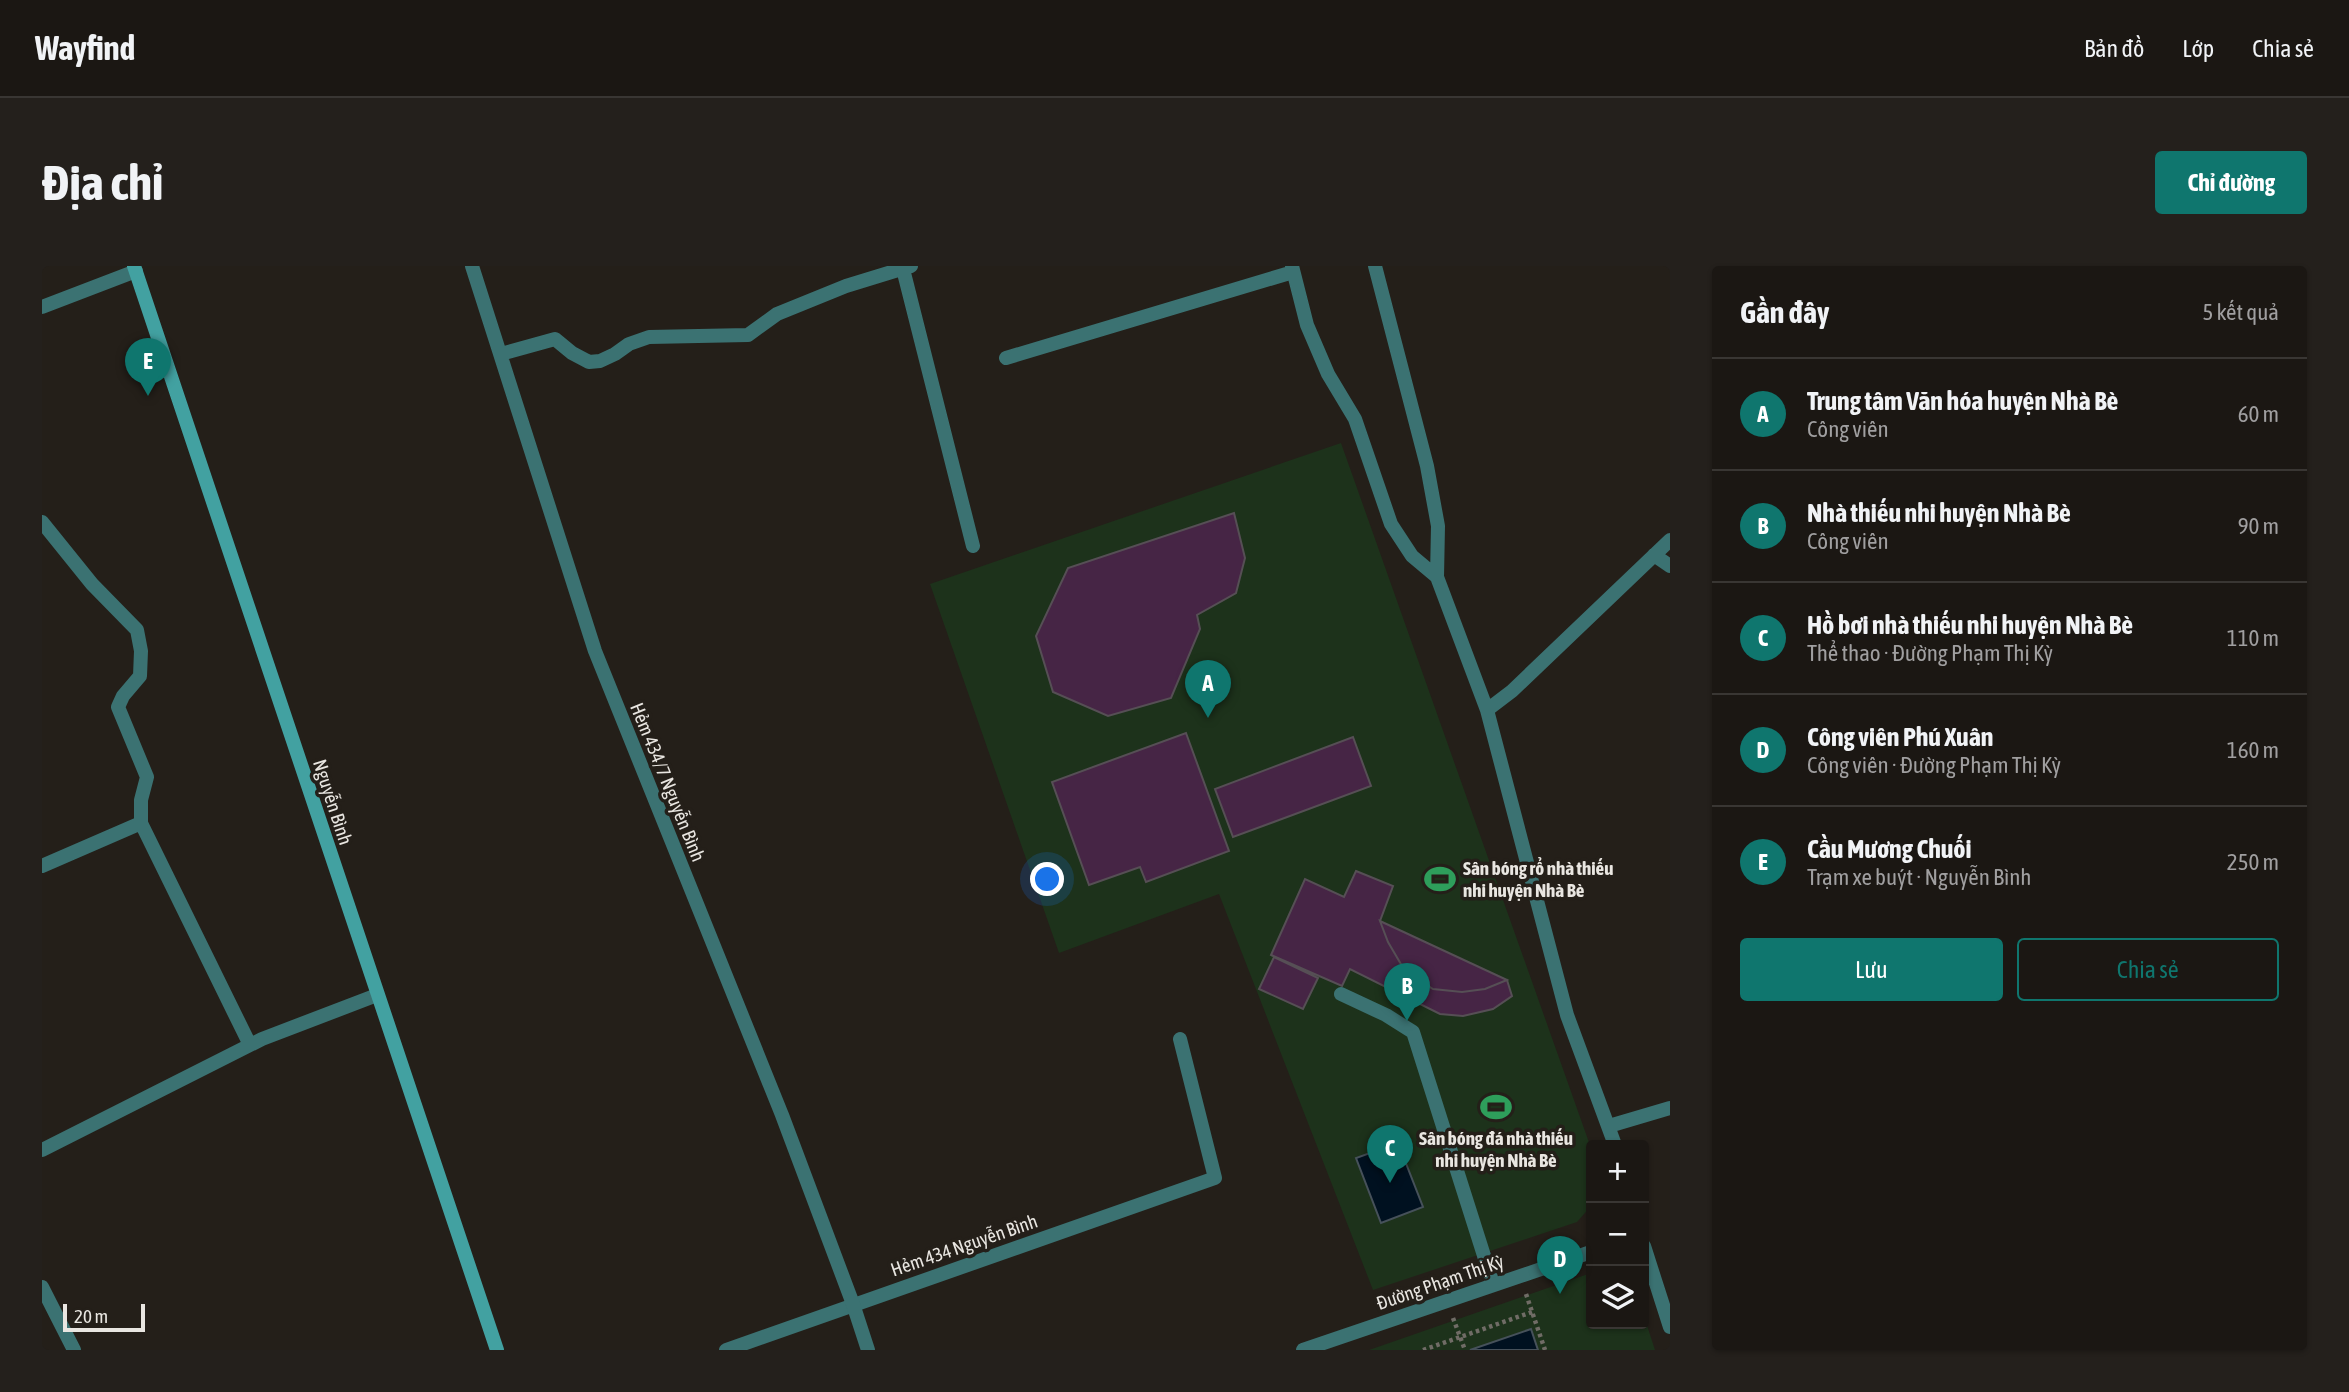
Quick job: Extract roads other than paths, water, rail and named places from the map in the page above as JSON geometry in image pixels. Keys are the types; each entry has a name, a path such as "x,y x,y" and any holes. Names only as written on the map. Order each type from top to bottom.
{"main road":[{"name":"Nguyễn Bình","path":"135,269 497,1350"}],"street":[{"name":"Hẻm 434/7 Nguyễn Bình","path":"472,266 595,651 782,1115 868,1350"},
{"path":"1375,266 1427,466 1438,526 1437,577 1487,710 1567,1014 1613,1140"},
{"path":"500,354 555,339 589,362 600,361 629,344 649,337 748,335 777,314 846,286 907,267 973,546"},
{"path":"42,307 135,269"},
{"path":"1006,358 1293,269 1307,324 1328,374 1355,419 1391,523 1412,556 1437,577"},
{"path":"42,522 92,584 137,631 141,651 140,676 123,696 118,707 147,777 141,800 141,823 250,1045"},
{"path":"1487,710 1512,691 1670,540"},
{"path":"1654,555 1670,566"},
{"path":"42,866 141,823"},
{"path":"1341,994 1386,1015 1413,1032 1493,1284"},
{"path":"42,1150 250,1045 377,995"},
{"name":"Hẻm 434 Nguyễn Bình","path":"726,1350 1215,1178 1180,1039"},
{"path":"1609,1126 1670,1108"},
{"name":"Đường Phạm Thị Kỳ","path":"1303,1350 1324,1346 1493,1284 1586,1254"},
{"path":"1649,1262 1670,1327"},
{"path":"42,1287 74,1350"}],"water":[{"path":"1398,1143 1423,1207 1381,1223 1356,1158"},
{"path":"1531,1329 1538,1350 1470,1350"}],"place":[{"name":"Cầu Mương Chuối","path":"148,396"},
{"name":"Trung tâm Văn hóa huyện Nhà Bè","path":"1208,718"},
{"name":"Sân bóng rổ nhà thiếu nhi huyện Nhà Bè","path":"1440,879"},
{"name":"Nhà thiếu nhi huyện Nhà Bè","path":"1407,1021"},
{"name":"Sân bóng đá nhà thiếu nhi huyện Nhà Bè","path":"1496,1107"},
{"name":"Hồ bơi nhà thiếu nhi huyện Nhà Bè","path":"1390,1183"},
{"name":"Công viên Phú Xuân","path":"1560,1294"}]}
